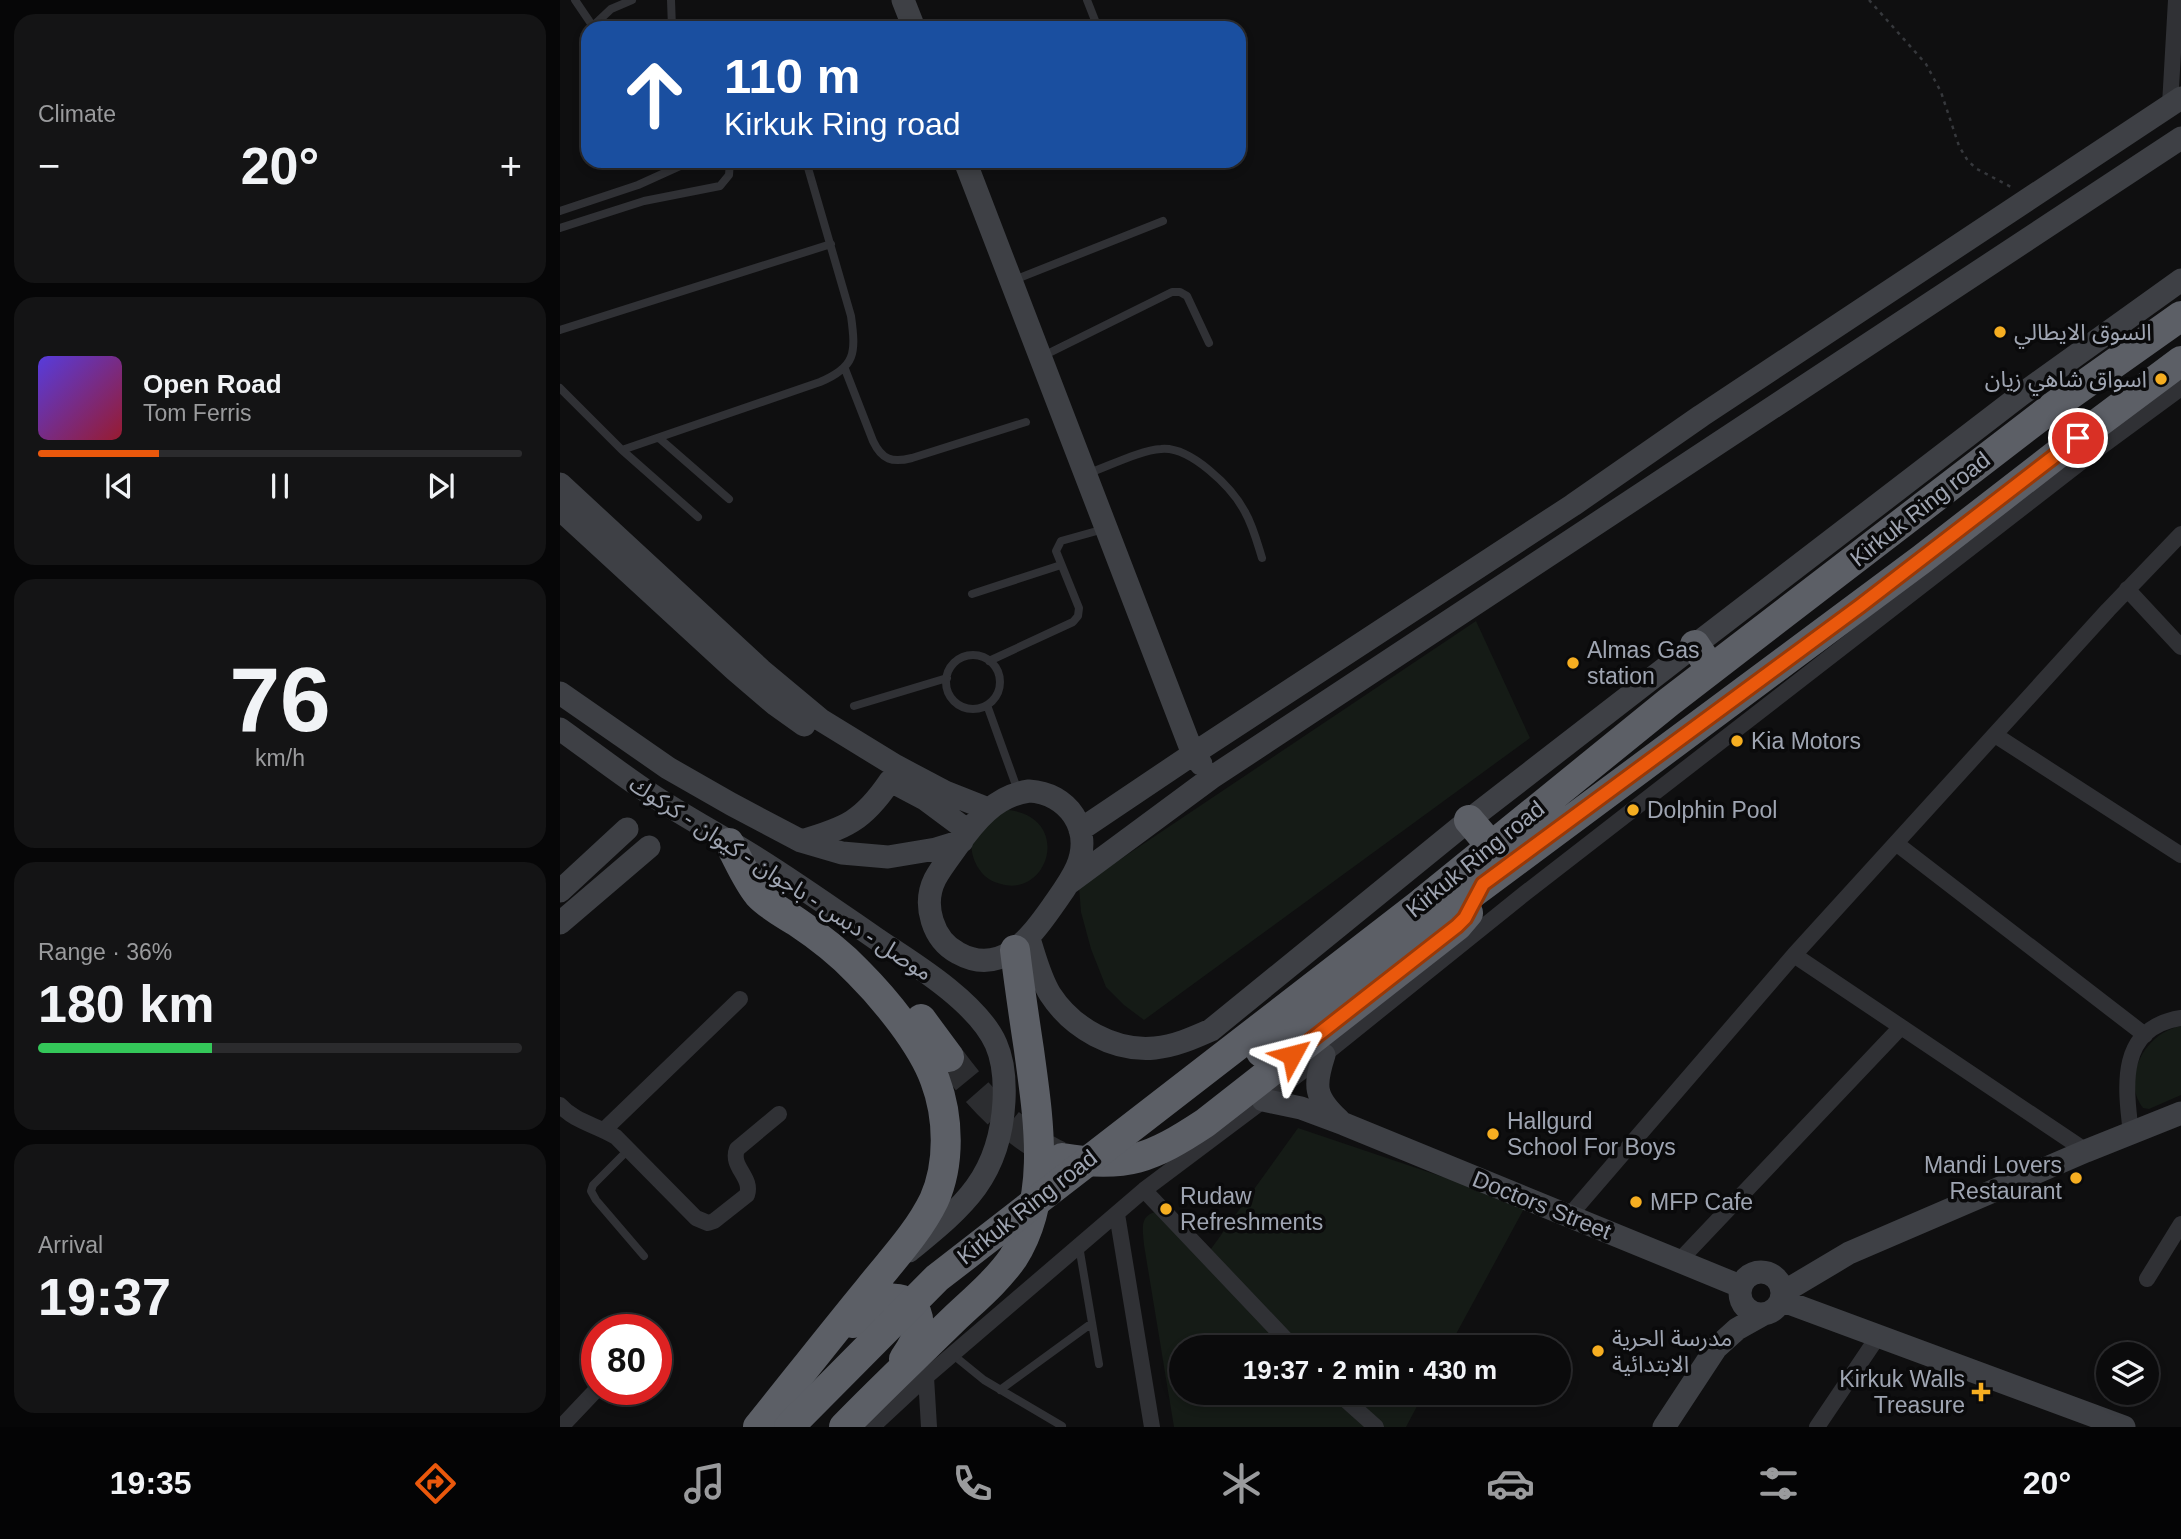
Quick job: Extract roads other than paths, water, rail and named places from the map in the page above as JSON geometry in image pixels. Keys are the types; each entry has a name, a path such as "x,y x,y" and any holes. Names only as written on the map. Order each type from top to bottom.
{"highway":[{"name":"Kirkuk Ring road","path":"814,1427 910,1328 1010,1243 1431,910 1491,846 1703,657 2181,316"},
{"name":"Kirkuk Ring road","path":"789,1427 875,1338 954,1264 1431,910 1483,884 1600,799 2181,361"},
{"path":"2054,406 2078,438"},
{"path":"1469,820 1491,846"},
{"path":"740,849 778,888 883,972 949,1057"},
{"path":"740,849 758,894 770,906 835,951 875,989 926,1059 935,1079 942,1109 945,1145 941,1180 922,1221 758,1427"},
{"path":"1062,1158 1117,1163 1136,1159 1176,1142 1205,1123 1457,926 1465,918 1483,884"},
{"path":"894,1375 1000,1275 1023,1240 1030,1220 1037,1179 1038,1133 1022,945"},
{"path":"808,1364 879,1302 897,1298 910,1303 918,1315 919,1328 912,1346 863,1422"}],"main road":[{"path":"903,0 911,21"},
{"path":"1080,831 2176,101"},
{"path":"1069,883 1211,778 2181,138"},
{"path":"968,168 1193,754 1211,778"},
{"path":"1022,945 1049,993 1069,1018 1094,1036 1123,1046 1154,1048 1184,1042 1211,1030 1469,820 1703,657 2022,394 2181,280"},
{"path":"560,484 740,663 776,705 890,781 925,799 965,836"},
{"path":"560,509 740,663 787,693 821,720 854,742 945,792 988,809"},
{"path":"560,693 668,768 801,841 842,853 888,857 936,849 965,836"},
{"name":"موصل - دبس - باجوان - كيوان - كركوك","path":"560,729 654,796 740,849 917,966 964,1003 988,1028 1002,1060 1005,1077 1003,1117 992,1160 982,1180 954,1214 876,1279"},
{"path":"801,841 834,832 858,819 890,781"},
{"path":"1039,791 1059,799 1073,815 1080,831 1081,855 1069,883 1022,945 997,959 969,958 953,950 939,935 930,913 931,890 965,836 988,809 1018,792 1039,791"},
{"path":"560,891 627,829"},
{"path":"560,923 649,847"},
{"path":"917,966 939,935"},
{"name":"Doctors Street","path":"1324,1055 1317,1080 1319,1097 1344,1124"},
{"name":"Doctors Street","path":"1263,1100 1301,1108 1344,1124 1679,1261 1740,1291"},
{"path":"1716,1348 1724,1320 1745,1279 1752,1274 1769,1273 1849,1253 2181,1113"},
{"path":"1782,1296 1849,1253"},
{"path":"1664,1427 1716,1348 1737,1329 1777,1307 1782,1296 1781,1285 1769,1273"},
{"path":"1740,1291 1741,1303 1746,1309 1753,1314 1762,1315"},
{"path":"1782,1296 2124,1427"}],"street":[{"path":"2176,0 2176,101"},
{"path":"863,1422 926,1377 1144,1190 1324,1055 1568,860 2098,449 2181,388"},
{"path":"1569,1216 1794,955 2127,589 2181,534"},
{"path":"2127,589 2181,648"},
{"path":"1994,735 2181,855"},
{"path":"1897,844 2145,1035"},
{"path":"1794,955 2086,1151"},
{"path":"604,1130 740,999"},
{"path":"2131,1133 2126,1081 2129,1062 2145,1035 2159,1025 2181,1018"},
{"path":"1679,1261 1902,1027"},
{"path":"560,1105 575,1118 616,1137 696,1218 708,1223 747,1195 748,1183 736,1161 737,1149 779,1114"},
{"path":"1144,1190 1282,1335"},
{"path":"1117,1214 1152,1427"},
{"path":"2147,1279 2181,1224"},
{"path":"1816,1427 1879,1335"},
{"path":"926,1377 929,1427"},
{"path":"561,1427 582,1405"},
{"path":"1351,1405 1376,1427"}],"lane":[{"path":"575,0 589,21"},
{"path":"599,21 611,9 632,0"},
{"path":"671,0 672,21"},
{"path":"1087,0 1095,21"},
{"path":"560,211 638,185 676,168"},
{"path":"560,228 644,201 719,186 729,175 730,168"},
{"path":"622,450 820,382 845,369 854,337 851,316 808,168"},
{"path":"1012,281 1163,222"},
{"path":"560,330 831,244"},
{"path":"1041,357 1172,292 1187,296 1209,343"},
{"path":"845,369 878,452 888,459 900,461 912,458 1026,422"},
{"path":"560,388 622,450 698,517"},
{"path":"659,438 729,499"},
{"path":"1086,474 1159,449 1186,453 1238,500 1246,513 1262,558"},
{"path":"989,661 1073,622 1078,616 1079,608 1056,551 1061,541 1107,528"},
{"path":"972,594 1061,565"},
{"path":"975,656 989,661 995,666 1000,680 997,695 987,705 972,709 958,704 949,693 947,678 954,664 960,659 975,656"},
{"path":"854,706 947,678"},
{"path":"987,705 1018,792"},
{"path":"628,1150 593,1185 591,1191 644,1256"},
{"path":"1079,1246 1099,1364"},
{"path":"1000,1390 1092,1323"},
{"path":"952,1354 973,1373 1062,1426"}],"tunnel":[{"path":"949,1057 998,1114 1026,1137 1059,1156"}],"place":[{"name":"السوق الايطالي","path":"2000,332"},
{"name":"اسواق شاهي زيان","path":"2161,379"},
{"name":"Almas Gas station","path":"1573,663"},
{"name":"Kia Motors","path":"1737,741"},
{"name":"Dolphin Pool","path":"1633,810"},
{"name":"Hallgurd School For Boys","path":"1493,1134"},
{"name":"Mandi Lovers Restaurant","path":"2076,1178"},
{"name":"MFP Cafe","path":"1636,1202"},
{"name":"Rudaw Refreshments","path":"1166,1209"},
{"name":"مدرسة الحرية الابتدائية","path":"1598,1351"},
{"name":"Kirkuk Walls Treasure","path":"1981,1392"}]}
